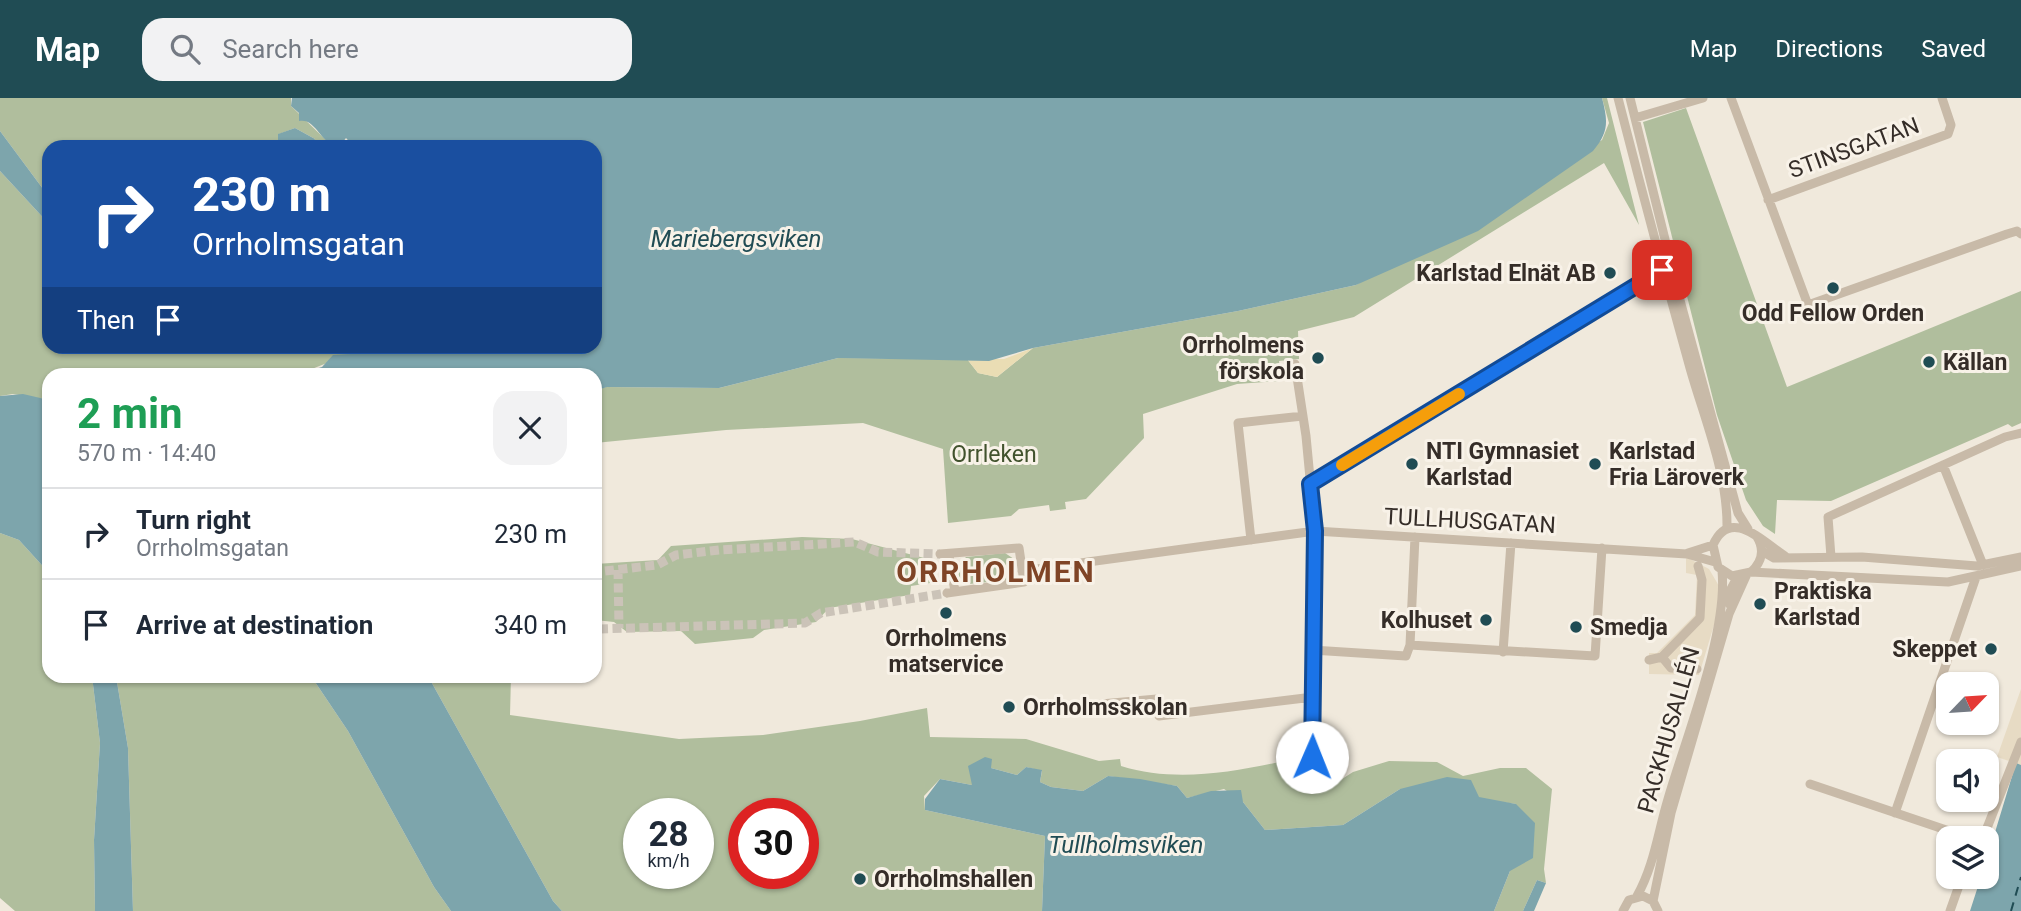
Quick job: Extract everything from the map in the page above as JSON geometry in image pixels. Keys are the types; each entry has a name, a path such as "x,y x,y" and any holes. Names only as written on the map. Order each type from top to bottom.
{"street":[{"path":"1618,98 1662,270 1725,491 1724,531 1713,545 1715,562 1722,570 1745,574 1934,582 1976,577 2021,566"},
{"path":"1630,98 1684,317 1738,513 1748,529 1785,556"},
{"path":"1635,118 1703,98"},
{"path":"1731,98 1808,305 2020,233"},
{"name":"STINSGATAN","path":"1768,200 1948,134 1951,130 1942,98"},
{"path":"1310,484 1662,270"},
{"path":"1295,364 1315,531 1312,757"},
{"path":"1251,540 1238,423 1303,416"},
{"path":"1831,557 1828,517 2005,437 2021,433"},
{"path":"1943,465 1983,565"},
{"path":"1724,531 1748,529"},
{"name":"TULLHUSGATAN","path":"1022,571 1315,531 1687,554 1715,562"},
{"path":"1312,650 1406,656 1410,645 1415,537"},
{"path":"1745,574 1757,566 1762,551 1757,537"},
{"path":"1503,652 1511,543"},
{"name":"TULLHUSGATAN","path":"1687,554 1713,545"},
{"path":"1019,548 1022,571 1024,582 951,592 945,554 1019,548"},
{"path":"1410,645 1595,656 1602,548"},
{"path":"1762,551 1774,558 1831,557 1983,565 2021,557"},
{"path":"1649,660 1662,657 1700,618 1702,589 1698,566"},
{"name":"PACKHUSALLÉN","path":"1623,911 1629,900 1637,896 1650,873 1662,819 1711,654 1722,605 1722,570"},
{"name":"PACKHUSALLÉN","path":"1653,901 1669,824 1729,614 1730,593 1745,574"},
{"path":"1895,813 1976,577"},
{"path":"1702,589 1709,587 1716,590"},
{"path":"1662,657 1671,668 1697,669"},
{"path":"1101,704 1157,699 1159,716 1313,697"},
{"path":"1988,826 2021,742"},
{"path":"1810,784 1938,826"},
{"path":"1950,911 1958,889"},
{"path":"1637,896 1653,901 1658,911"}],"green space":[{"path":"0,98 291,98 291,106 326,140 315,140 295,128 279,134 279,140 42,140 42,188 0,131"},
{"name":"Orrleken","path":"1602,98 1607,98 1639,225 1604,163 1354,317 1298,331 1299,359 1279,361 1281,381 1237,384 1143,414 1144,438 1086,499 1065,502 1066,509 1050,511 1049,505 1019,509 1011,516 948,523 943,449 863,423 726,430 602,442 602,388 606,387 719,388 838,358 967,359 978,373 997,377 1033,348 1238,311 1356,285 1602,140 1609,123"},
{"path":"1686,108 1787,387 2021,291 2021,423 2012,427 2008,424 1831,501 1777,500 1775,534 1763,526 1746,500 1717,415 1643,122"},
{"path":"0,171 42,216 42,354 350,354 314,368 42,368 42,399 13,394 0,396"},
{"path":"0,533 19,540 42,565 42,683 93,683 100,743 94,840 95,911 15,911 0,898"},
{"path":"802,537 852,539 928,559 930,583 911,586 910,595 829,608 816,622 764,630 753,638 695,644 681,631 627,632 614,622 602,621 602,564 658,560 671,546"},
{"path":"1005,553 1014,559 1016,570 1008,580 969,584 959,577 958,566 966,557"},
{"path":"117,683 316,683 348,731 434,887 451,911 133,911 128,748"},
{"path":"432,683 511,683 510,715 679,739 763,735 927,708 930,737 1026,739 1099,761 1120,759 1121,766 1144,772 1191,775 1214,773 1307,756 1310,783 1339,781 1353,772 1389,761 1437,762 1463,776 1500,768 1526,768 1552,789 1544,869 1546,883 1537,880 1523,911 1494,911 1510,871 1516,804 1400,789 1343,825 1265,830 1243,802 1224,789 1187,798 1177,786 1108,776 1083,791 1051,787 1040,782 1042,771 1026,767 1017,775 991,768 972,785 940,779 924,796 925,810 1045,836 1042,911 562,911 553,901"}],"sand":[{"path":"1033,348 997,377 978,373 967,359 1004,359"}],"shaded area":[{"path":"1686,557 1709,569 1719,586 1720,605 1699,675 1649,674 1649,653 1657,653 1695,615 1697,575 1686,573"},
{"path":"2021,689 2021,765 1999,758"}],"water":[{"name":"Mariebergsviken","path":"292,98 1602,98 1606,120 1602,138 1593,151 1478,231 1356,285 1238,311 1033,348 989,361 838,358 719,388 602,389 602,368 319,368 333,355 350,354 602,354 602,140 326,140 311,124 299,121 299,113 291,106"},
{"name":"Mariebergsviken","path":"295,128 315,139 278,140 278,134"},
{"path":"0,131 42,188 42,216 0,171"},
{"path":"23,394 42,398 42,565 19,540 0,533 0,396"},
{"path":"93,683 117,683 128,748 133,911 95,911 94,840 100,743"},
{"path":"316,683 432,683 553,901 562,911 451,911 434,887 348,731"},
{"name":"Tullholmsviken","path":"985,757 992,759 991,768 1017,775 1026,767 1042,770 1040,782 1051,787 1083,791 1108,776 1177,786 1187,798 1211,791 1241,790 1243,802 1265,830 1343,825 1400,789 1447,777 1471,780 1479,797 1516,804 1535,823 1533,858 1510,871 1494,911 1042,911 1045,836 925,810 925,799 940,779 972,785 968,766"},
{"path":"2016,763 2021,765 2021,911 1970,911 1977,889 1999,889 1997,826"},
{"path":"1537,880 1546,883 1534,911 1523,911"}],"ferry route":[{"path":"2011,911 2021,877"}],"tunnel":[{"path":"605,571 657,565 676,555 719,550 855,542 878,552 940,554"},
{"path":"618,570 619,628"},
{"path":"602,629 805,623 821,613 947,593"}],"slow traffic":[{"path":"1342,465 1459,394"}],"place":[{"name":"Karlstad Elnät AB","path":"1610,273"},
{"name":"Odd Fellow Orden","path":"1833,288"},
{"name":"Orrholmens förskola","path":"1318,358"},
{"name":"Källan","path":"1929,362"},
{"name":"NTI Gymnasiet Karlstad","path":"1412,464"},
{"name":"Karlstad Fria Läroverk","path":"1595,464"},
{"name":"Praktiska Karlstad","path":"1760,604"},
{"name":"Orrholmens matservice","path":"946,613"},
{"name":"Kolhuset","path":"1486,620"},
{"name":"Smedja","path":"1576,627"},
{"name":"Skeppet","path":"1991,649"},
{"name":"Orrholmsskolan","path":"1009,707"},
{"name":"Orrholmshallen","path":"860,879"}],"district":[{"name":"ORRHOLMEN","path":"996,571"}],"route":[{"path":"1312,757 1315,531 1310,484 1656,271 1662,270"}]}
